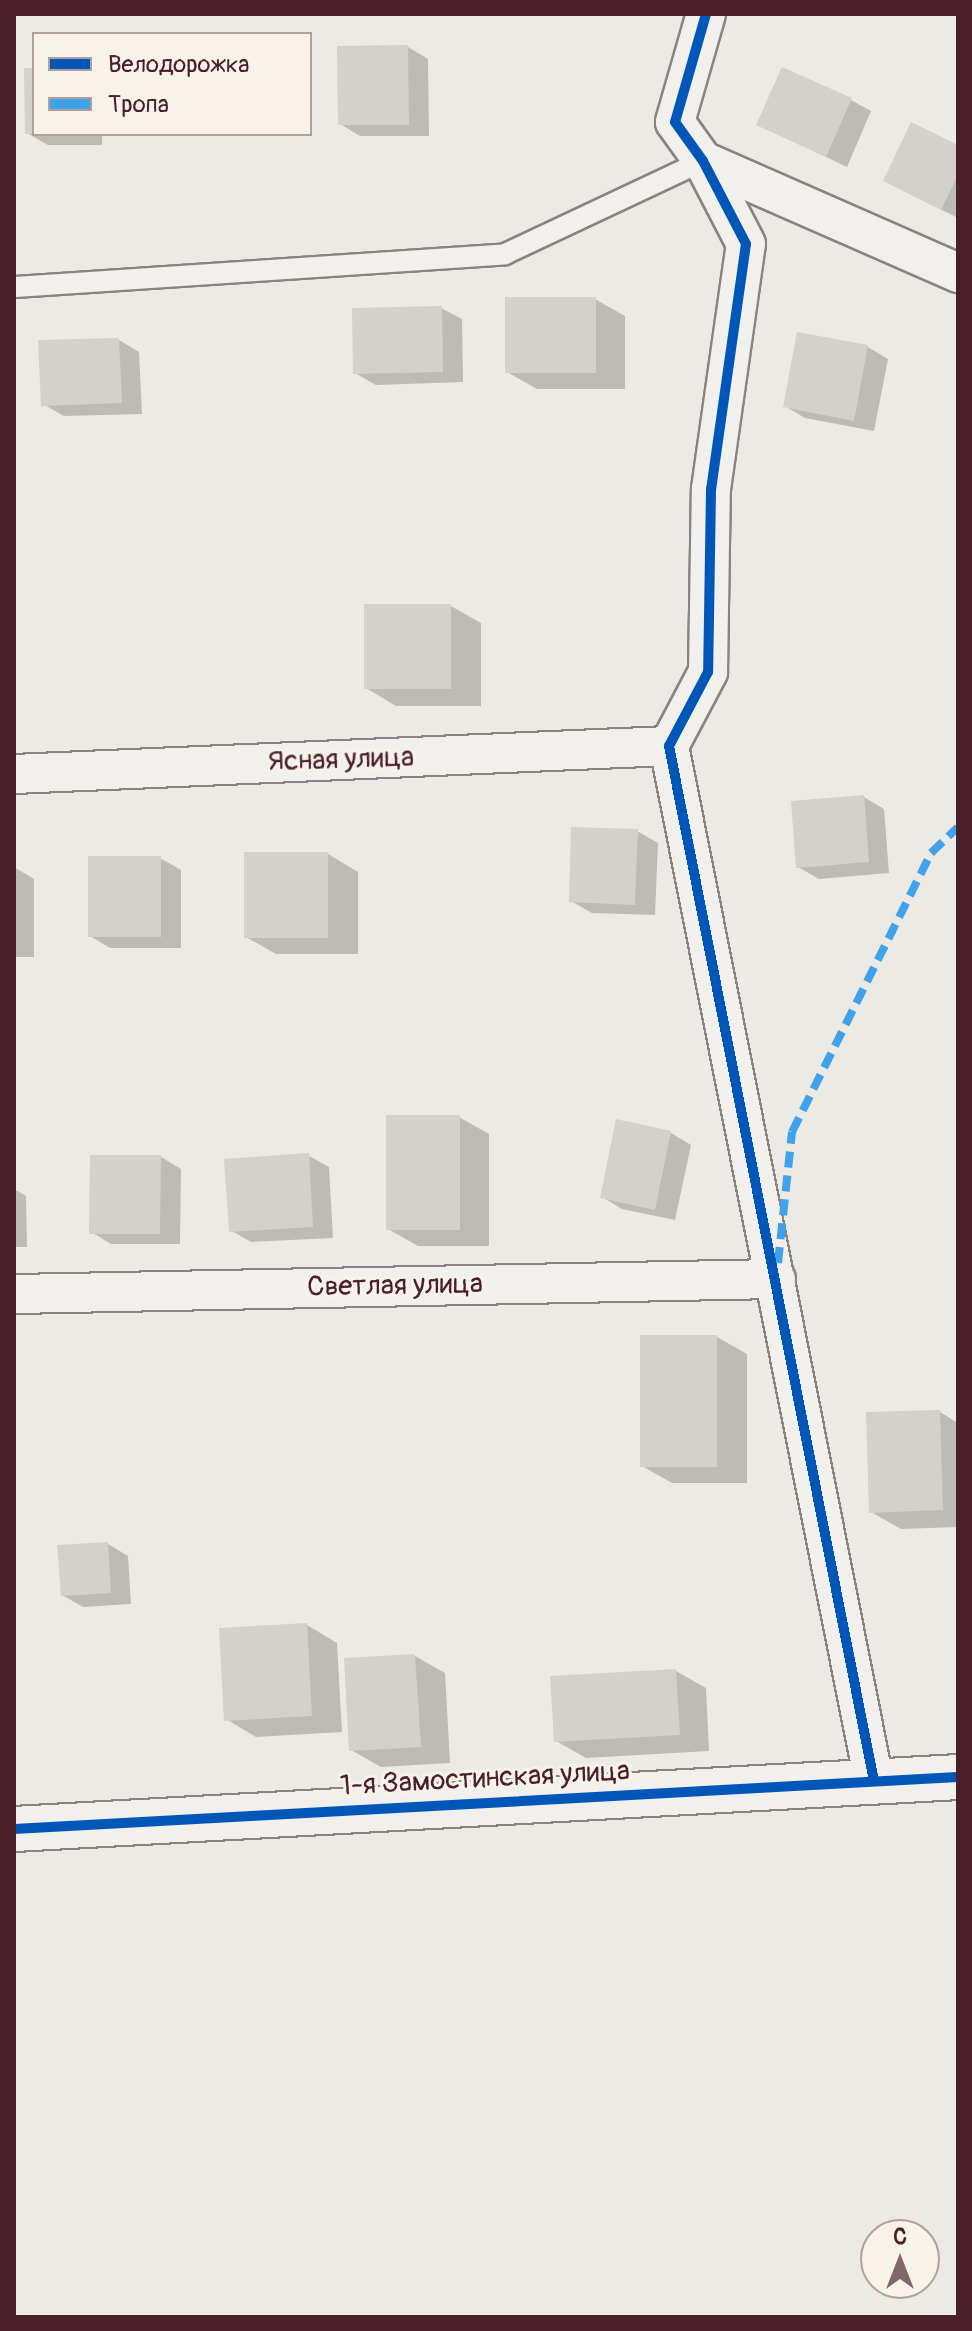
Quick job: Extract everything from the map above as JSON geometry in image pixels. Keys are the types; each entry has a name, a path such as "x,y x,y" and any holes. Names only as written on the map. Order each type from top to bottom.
{"street":[{"path":"706,14 675,122 703,161 746,244 711,489 708,672 669,746 874,1781"},
{"path":"703,161 958,273"},
{"name":"Ясная улица","path":"14,774 669,746"},
{"name":"Светлая улица","path":"15,1294 776,1279"},
{"name":"1-я Замостинская улица","path":"14,1829 958,1777"}],"lane":[{"path":"14,287 505,254 703,161"}],"building":[{"path":"408,45 409,125 338,125 337,46"},
{"path":"782,67 852,98 826,157 756,125"},
{"path":"24,68 32,68 32,134 25,134"},
{"path":"911,122 958,145 958,175 941,210 883,181"},
{"path":"505,297 596,297 596,373 505,373"},
{"path":"442,306 443,372 353,374 352,308"},
{"path":"797,332 868,345 854,421 783,407"},
{"path":"119,338 122,403 41,406 38,340"},
{"path":"364,604 451,604 451,689 364,689"},
{"path":"864,795 869,862 796,868 791,801"},
{"path":"571,827 638,829 635,905 569,902"},
{"path":"244,852 328,852 328,938 244,938"},
{"path":"88,856 161,856 161,937 88,937"},
{"path":"386,1115 460,1115 460,1230 386,1230"},
{"path":"616,1119 671,1131 655,1210 600,1198"},
{"path":"309,1153 313,1227 229,1232 224,1159"},
{"path":"90,1155 161,1155 160,1234 89,1234"},
{"path":"640,1335 717,1335 717,1467 640,1467"},
{"path":"940,1410 943,1510 869,1513 866,1412"},
{"path":"108,1542 111,1593 61,1596 57,1545"},
{"path":"307,1623 312,1716 224,1721 219,1628"},
{"path":"415,1654 421,1747 349,1751 344,1658"},
{"path":"676,1669 680,1735 554,1742 550,1676"}],"marked path":[{"path":"778,1263 792,1132 931,853 958,827"}],"cycle path":[{"path":"706,14 675,122 703,161 746,244 711,489 708,672 669,746 874,1781"},
{"path":"14,1829 958,1777"}]}
